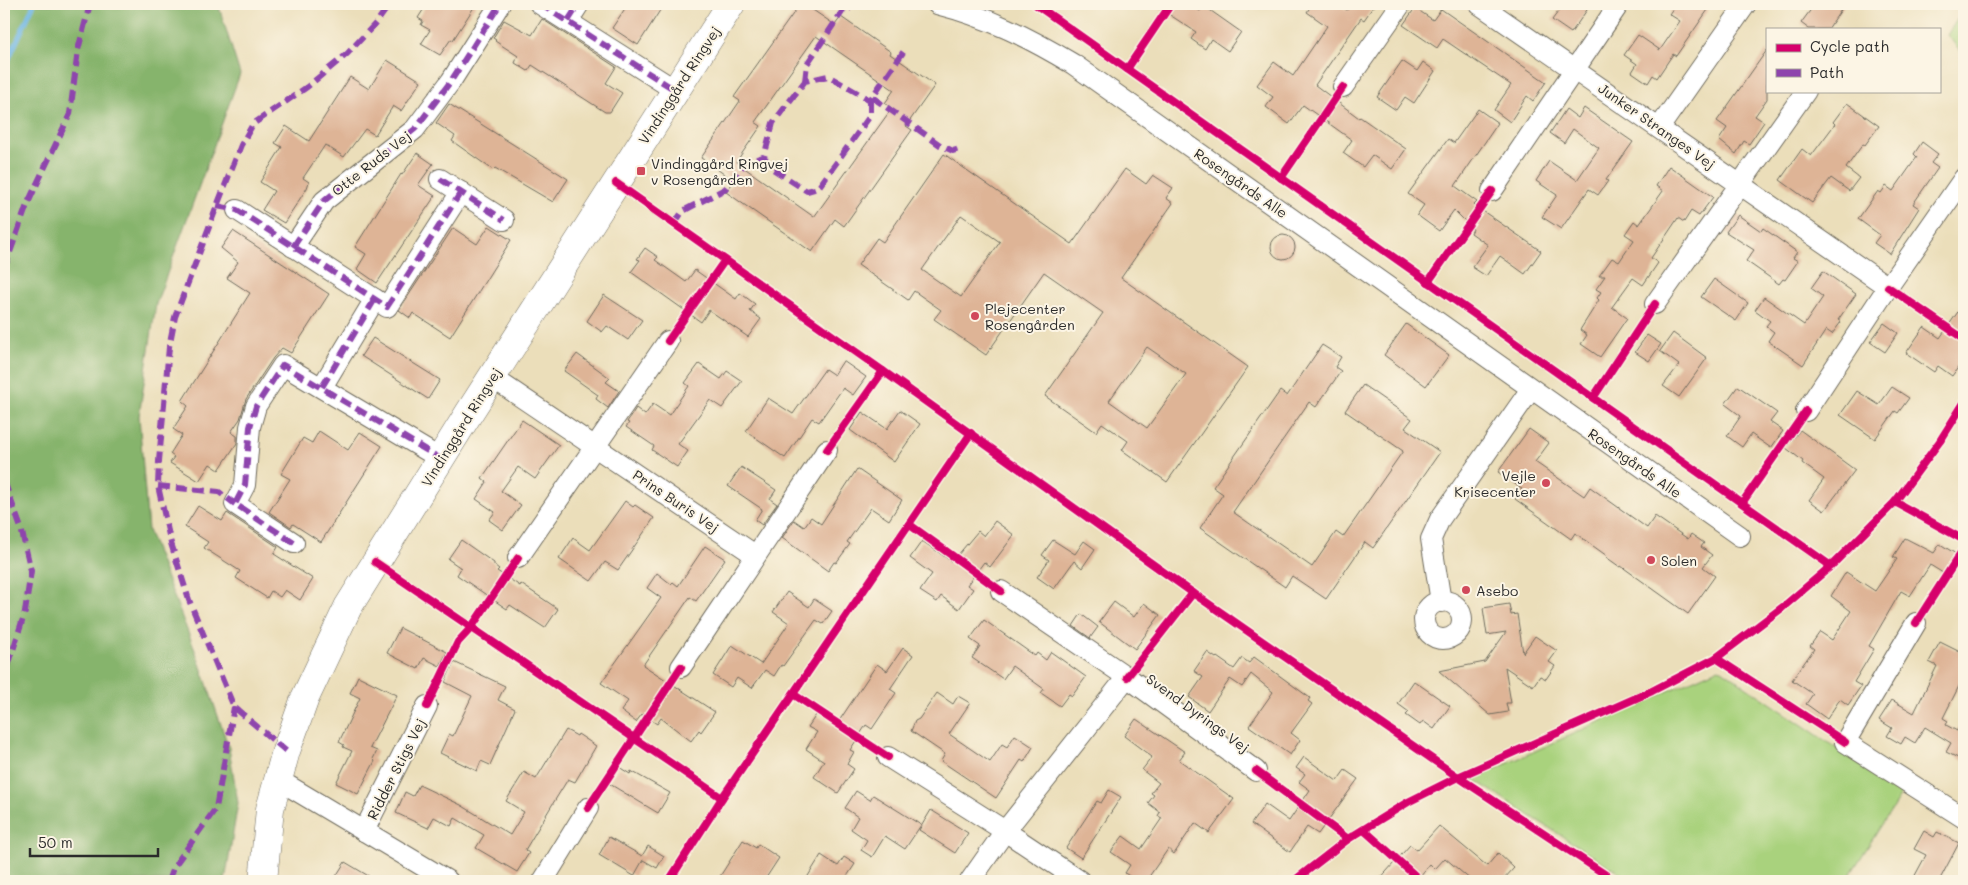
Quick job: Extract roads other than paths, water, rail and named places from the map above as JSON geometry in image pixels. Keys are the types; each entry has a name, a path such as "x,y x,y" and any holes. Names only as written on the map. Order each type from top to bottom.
{"street":[{"name":"Otte Ruds Vej","path":"293,247 324,201 415,128 451,81 500,4"},
{"path":"540,4 676,90"},
{"path":"568,21 579,4"},
{"name":"Vindinggård Ringvej","path":"263,881 270,809 277,779 305,698 348,607 732,4"},
{"name":"Rosengårds Alle","path":"937,4 996,23 1038,43 1073,64 1740,536"},
{"path":"1343,86 1400,4"},
{"name":"Junker Stranges Vej","path":"1479,4 1888,287"},
{"path":"1492,191 1619,4"},
{"path":"1660,128 1746,4"},
{"path":"1655,304 1805,92"},
{"path":"1806,411 1888,287 1964,178"},
{"path":"440,179 504,220"},
{"path":"237,210 387,307 461,192"},
{"path":"322,387 375,299"},
{"path":"518,558 668,341"},
{"path":"294,543 235,504 245,485 250,427 256,406 283,365 441,459"},
{"name":"Prins Buris Vej","path":"493,378 755,555"},
{"path":"1441,602 1431,539 1440,519 1530,389"},
{"path":"681,668 827,450"},
{"name":"Svend Dyrings Vej","path":"1001,591 1127,676 1256,771"},
{"path":"1916,623 1844,742 1964,818"},
{"name":"Svend Dyrings Vej","path":"970,881 1005,831 1127,676"},
{"name":"Ridder Stigs Vej","path":"364,831 427,706"},
{"path":"888,757 1080,881"},
{"name":"Ridder Stigs Vej","path":"277,779 364,831 421,874 448,881"},
{"path":"543,881 588,808"}],"waterway":[{"path":"4,69 34,4"}],"place":[{"name":"Vindinggård Ringvej v Rosengården","path":"641,171"},
{"name":"Plejecenter Rosengården","path":"975,316"},
{"name":"Vejle Krisecenter","path":"1546,483"},
{"name":"Solen","path":"1651,560"},
{"name":"Asebo","path":"1466,590"}]}
